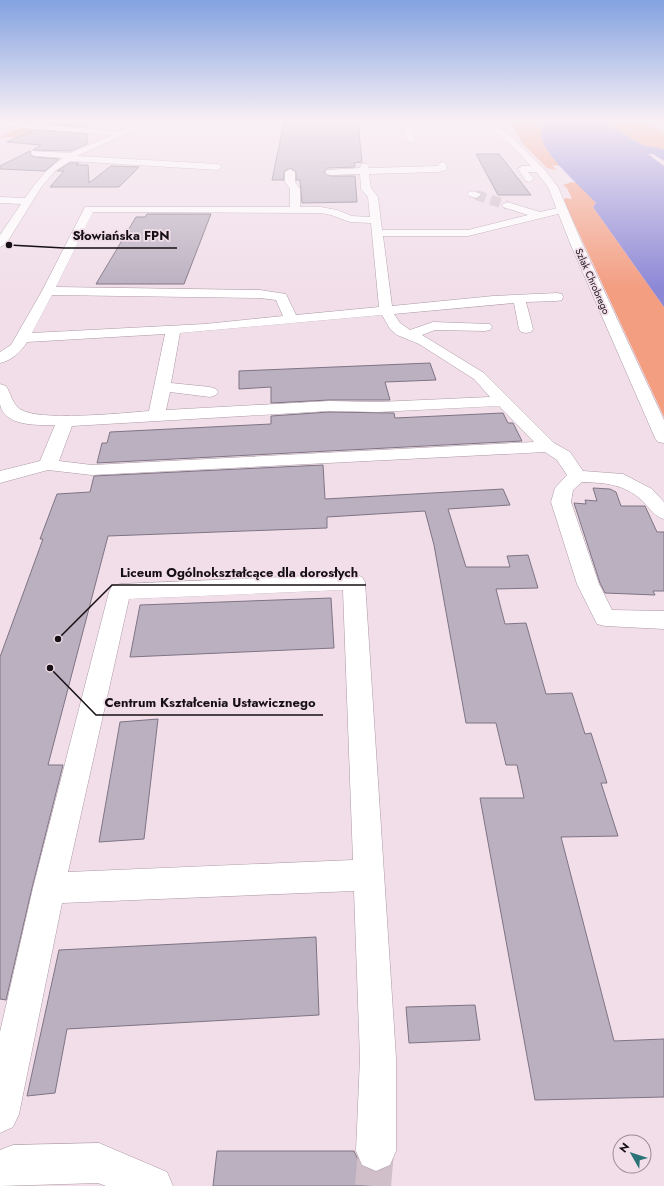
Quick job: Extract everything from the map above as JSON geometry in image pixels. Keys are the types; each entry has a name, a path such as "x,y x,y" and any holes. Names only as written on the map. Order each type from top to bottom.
{"street":[{"path":"0,244 11,217 27,201 45,177"},
{"path":"290,177 290,182 295,189 295,209"},
{"path":"365,177 366,189 373,197 386,311 395,326 402,332 424,341 479,376 548,447 564,456 577,476"},
{"name":"Szlak Chrobrego","path":"545,177 552,186 556,203 664,438"},
{"path":"0,359 16,348 22,338 48,291 94,198"},
{"path":"0,200 27,201"},
{"path":"376,232 468,233 540,215 556,203"},
{"path":"507,204 540,215"},
{"path":"89,209 295,209 333,212 350,219 375,220"},
{"path":"468,288 472,305"},
{"path":"48,291 260,294 281,297 284,324"},
{"path":"22,338 94,333 157,325 173,330 284,324 386,311 472,305 512,295 557,297"},
{"path":"512,295 526,330"},
{"path":"410,335 433,326 485,327"},
{"path":"156,416 163,387 173,330"},
{"path":"163,387 210,392"},
{"path":"0,389 12,412 26,420 65,421 329,406 378,408 504,401"},
{"path":"48,465 65,421"},
{"path":"0,477 48,465 92,470 548,447"},
{"path":"664,513 645,493 616,478 577,476 564,488 561,502 588,584 605,618 664,620"},
{"path":"0,1114 49,888 120,592 354,582 378,1058 376,1151"},
{"path":"49,888 368,875"},
{"path":"0,1170 13,1165 99,1163 153,1186"}],"shaded area":[{"path":"570,177 664,177 664,307 593,207 596,203"},
{"path":"572,182 577,183 596,203 593,207 664,307 664,417 564,201 565,198 572,199 567,188 563,185"}],"building":[{"path":"58,177 89,177 89,183 96,177 129,177 119,187 50,187"},
{"path":"273,177 284,177 284,180 272,180"},
{"path":"296,177 355,177 357,202 302,203 300,180 296,180"},
{"path":"489,177 517,177 531,195 498,195"},
{"path":"147,214 211,214 184,284 96,284 136,217 145,217"},
{"path":"430,363 436,380 385,382 390,400 329,400 271,403 271,387 239,389 239,371"},
{"path":"329,412 394,413 395,418 503,413 508,423 513,423 522,441 97,463 102,443 107,443 110,432 271,424 271,416"},
{"path":"323,465 325,499 503,489 510,505 448,509 466,567 510,567 507,556 528,555 538,588 496,589 505,624 526,623 546,694 572,693 585,734 591,733 607,783 601,783 618,836 561,837 614,1041 664,1039 664,1097 535,1100 480,798 524,798 517,765 506,765 496,723 466,723 434,545 425,511 327,517 327,528 108,536 48,765 63,765 6,1000 0,999 0,657 43,539 40,539 57,494 90,492 94,476"},
{"path":"593,488 610,489 616,492 621,506 645,506 657,532 664,532 664,591 653,591 655,595 605,593 600,583 574,503 586,504 585,500 597,501"},
{"path":"331,598 334,648 130,657 140,605"},
{"path":"158,719 144,839 99,842 120,722"},
{"path":"316,937 319,1015 67,1029 55,1093 27,1096 59,950"},
{"path":"475,1005 480,1040 409,1043 406,1007"},
{"path":"217,1151 354,1151 361,1166 375,1172 391,1166 392,1163 389,1186 213,1186"}],"tunnel":[{"path":"476,195 507,205"},
{"path":"373,1186 376,1151"}],"place":[{"name":"Słowiańska FPN","path":"9,245"},
{"name":"Liceum Ogólnokształcące dla dorosłych","path":"58,639"},
{"name":"Centrum Kształcenia Ustawicznego","path":"50,668"}]}
